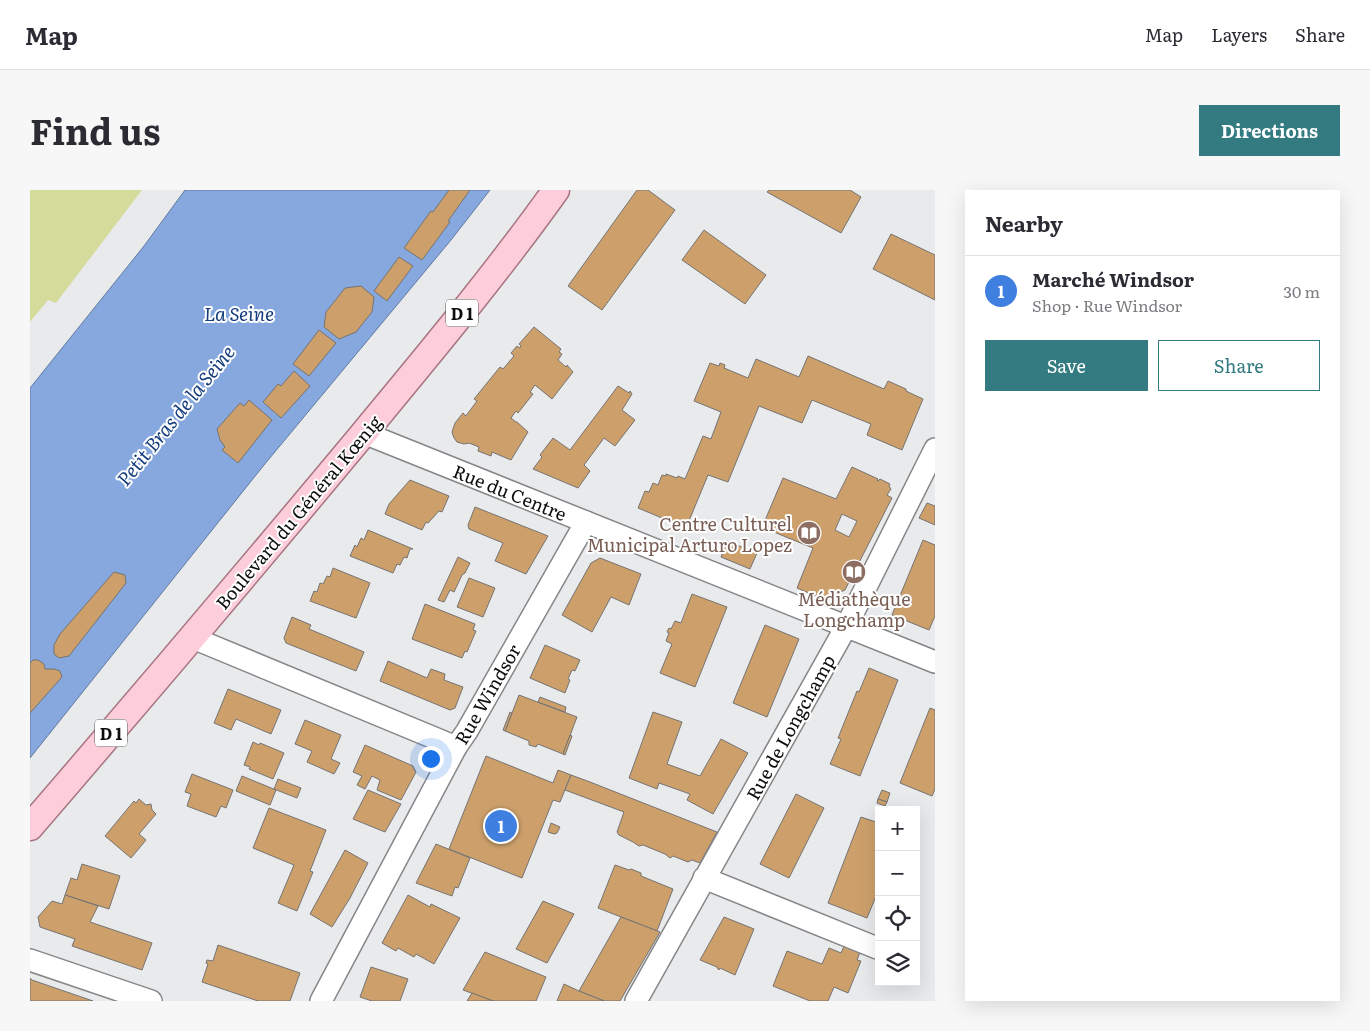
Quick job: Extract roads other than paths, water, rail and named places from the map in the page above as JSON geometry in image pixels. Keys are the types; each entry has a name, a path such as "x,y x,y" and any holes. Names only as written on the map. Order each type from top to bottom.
{"main road":[{"name":"Boulevard du Général Kœnig","path":"30,827 193,638 364,433 517,245 556,190"}],"street":[{"name":"Rue du Centre","path":"364,433 935,662"},
{"name":"Rue de Longchamp","path":"636,1001 846,626 935,449"},
{"name":"Rue Windsor","path":"321,1001 456,747 467,731 586,522"},
{"path":"193,638 456,747"},
{"path":"704,878 875,947"},
{"path":"30,960 151,1001"}],"water":[{"name":"La Seine","path":"185,190 490,190 451,240 264,465 30,758 30,388 144,246"}],"place":[{"name":"Centre Culturel Municipal Arturo Lopez","path":"809,533"},
{"name":"Médiathèque Longchamp","path":"854,572"},
{"name":"Marché Windsor","path":"501,826"}],"water label":[{"name":"Petit Bras de la Seine","path":"175,415"}]}
